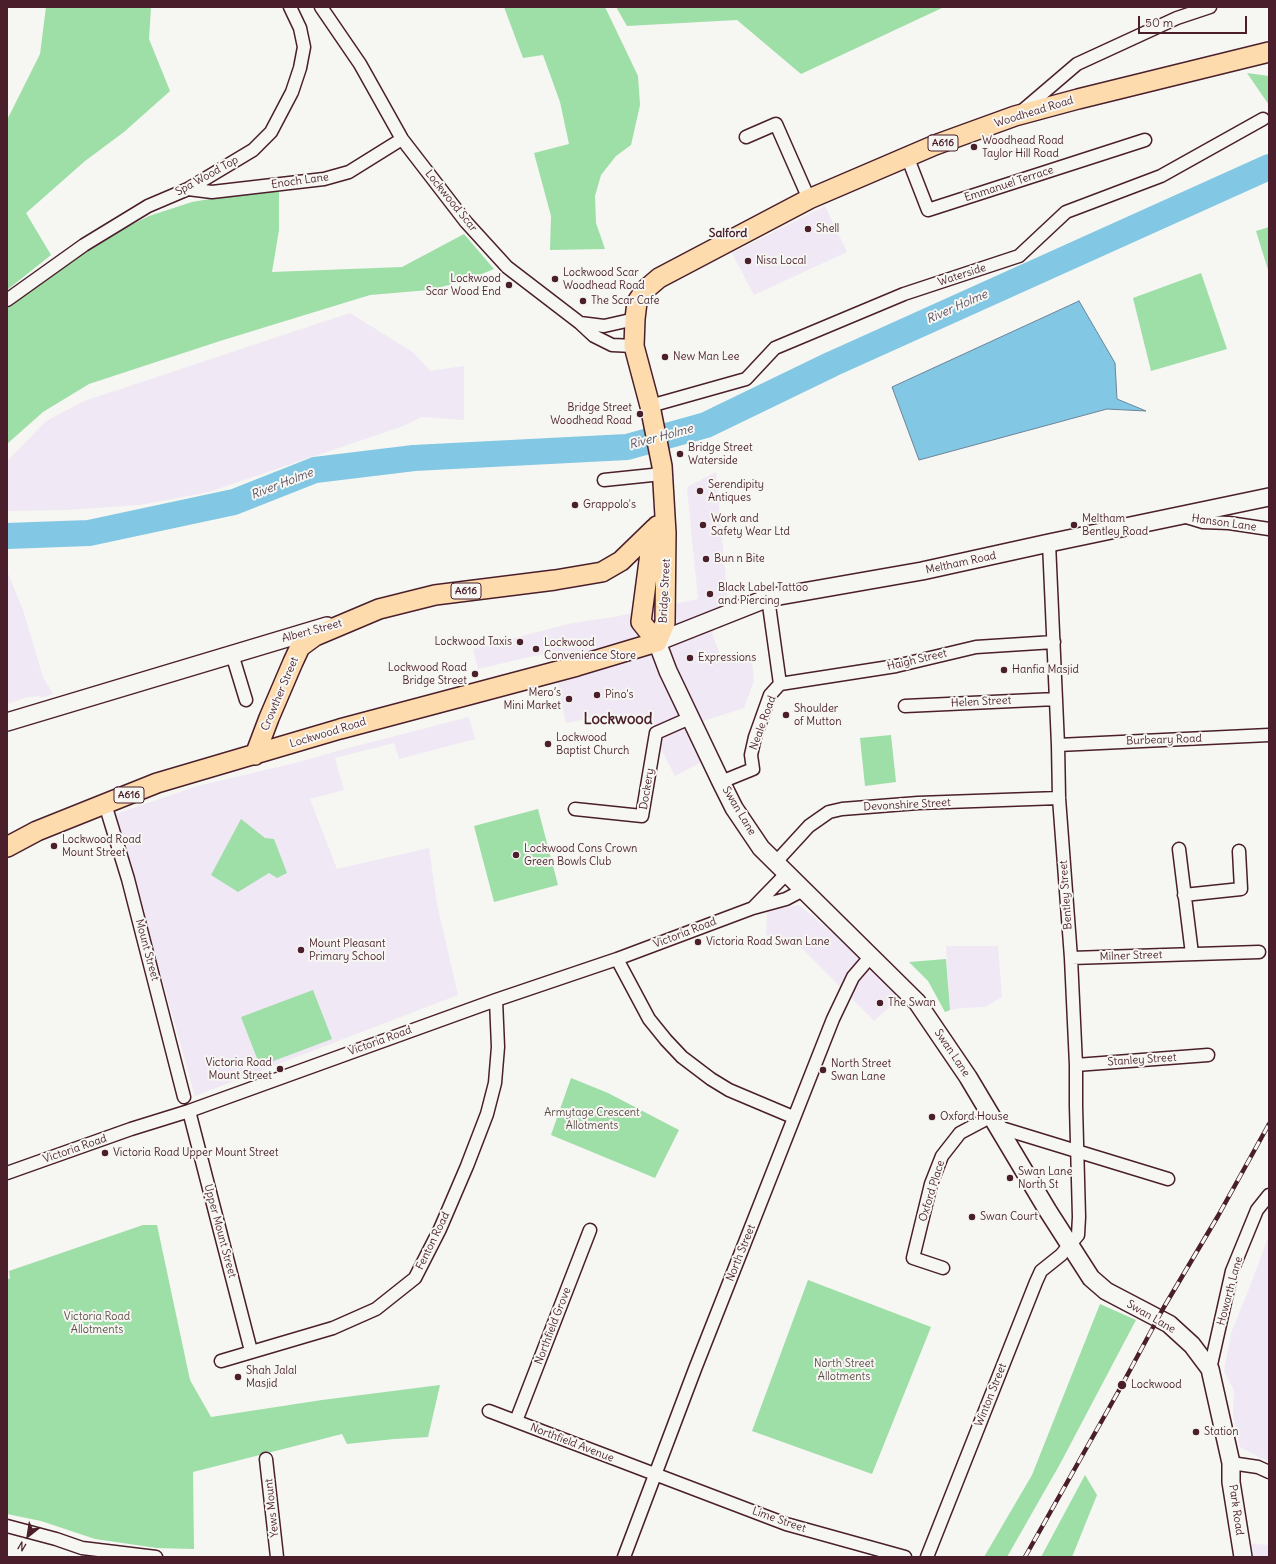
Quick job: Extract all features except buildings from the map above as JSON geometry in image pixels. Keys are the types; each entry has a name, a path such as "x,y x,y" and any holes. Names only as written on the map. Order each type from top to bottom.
{"main road":[{"name":"Woodhead Road","path":"635,319 637,302 645,290 659,278 809,199 907,156 1015,116 1269,52"},
{"name":"A616","path":"635,319 634,346 651,412 662,470 666,511"},
{"name":"Bridge Street","path":"666,511 667,557 664,597 665,624 657,642 641,622 651,546 655,528 666,511"},
{"name":"Albert Street","path":"334,627 379,609 435,595 555,580 602,572 621,561 655,528"},
{"name":"Crowther Street","path":"255,755 269,718 300,647 315,636 334,627"},
{"name":"Lockwood Road","path":"7,847 37,831 157,783 340,729 577,666 657,642"}],"street":[{"name":"Spa Wood Top","path":"7,300 84,245 148,206 188,189 253,150 271,132 292,92 300,68 304,47 300,28 290,7"},
{"name":"Lockwood Scar","path":"321,7 360,64 402,140 466,222 507,267 580,323 594,336 612,345 634,346"},
{"path":"1015,116 1077,64 1177,18 1210,7"},
{"name":"Waterside","path":"651,412 746,378 775,348 904,294 1019,256 1066,212 1161,176 1263,119"},
{"path":"746,137 776,124 809,199"},
{"name":"Enoch Lane","path":"188,189 212,192 324,179 349,172 402,140"},
{"name":"Emmanuel Terrace","path":"907,156 928,210 1145,140"},
{"path":"580,323 604,326 635,319"},
{"path":"604,480 662,470"},
{"name":"Meltham Road","path":"657,642 768,598 922,571 1269,497"},
{"name":"Hanson Lane","path":"1180,515 1203,522 1229,523 1269,529"},
{"name":"Bentley Street","path":"1049,543 1059,798 1071,958 1076,1065 1079,1218 1078,1235 1069,1243"},
{"name":"Neale Road","path":"721,782 753,769 751,755 755,736 770,695 780,684 768,598"},
{"name":"Albert Street","path":"7,722 305,631 325,626 334,627"},
{"name":"Swan Lane","path":"657,642 668,671 734,808 761,848 917,1002 968,1077 1048,1211 1091,1278 1106,1291 1169,1324 1192,1345 1210,1369 1231,1463"},
{"name":"Haigh Street","path":"780,684 896,666 976,647 1054,642"},
{"path":"232,654 246,700"},
{"name":"Helen Street","path":"905,706 1056,699"},
{"name":"Dockery","path":"575,809 642,816 656,733 690,718"},
{"name":"Burbeary Road","path":"1058,745 1269,735"},
{"name":"Devonshire Street","path":"781,868 809,826 829,812 842,809 918,803 1059,798"},
{"name":"Mount Street","path":"105,804 132,894 184,1097"},
{"path":"1179,849 1192,954"},
{"path":"1184,894 1241,889 1239,851"},
{"name":"Victoria Road","path":"753,908 781,868"},
{"name":"Victoria Road","path":"7,1173 131,1129 188,1111 496,1000 616,959 753,908 786,899 803,890"},
{"name":"Milner Street","path":"1071,958 1259,952"},
{"name":"North Street","path":"624,1557 793,1117 842,998 853,977 871,956"},
{"path":"616,959 649,1019 682,1057 711,1079 729,1090 793,1117"},
{"name":"Fenton Road","path":"221,1361 333,1328 376,1309 415,1278 440,1230 487,1114 495,1083 498,1047 496,1000"},
{"name":"Stanley Street","path":"1076,1065 1208,1055"},
{"name":"Upper Mount Street","path":"188,1111 251,1351"},
{"path":"995,1122 1077,1152 1168,1179"},
{"name":"Oxford Place","path":"942,1268 913,1258 931,1184 942,1156 960,1133 995,1122"},
{"name":"Howarth Lane","path":"1210,1369 1232,1271 1257,1210 1269,1195"},
{"name":"Northfield Grove","path":"516,1421 590,1230"},
{"name":"Winton Street","path":"927,1557 1036,1282 1041,1271 1061,1255 1069,1243"},
{"name":"Northfield Avenue","path":"489,1411 655,1475"},
{"name":"Yews Mount","path":"266,1459 277,1557"},
{"path":"1231,1463 1258,1467 1269,1472"},
{"name":"Park Road","path":"1231,1463 1231,1482 1243,1557"},
{"name":"Lime Street","path":"655,1475 786,1524 905,1557"},
{"path":"7,1526 56,1539 81,1552 156,1557"}],"shaded area":[{"name":"Shell","path":"825,206 847,252 754,295 732,253"},
{"path":"350,313 414,353 430,371 464,366 464,420 421,417 406,425 209,492 140,505 67,510 7,511 7,461 46,421 84,401"},
{"path":"716,472 728,603 712,634 723,662 751,654 754,681 744,708 687,726 704,761 675,776 644,717 609,714 566,723 551,652 478,669 473,649 572,623 614,617 698,599 687,487"},
{"path":"7,571 23,610 43,677 53,694 41,698 40,696 28,697 7,704"},
{"name":"Mount Pleasant Primary School","path":"469,717 475,739 399,759 394,743 335,758 344,790 306,800 310,799 337,869 429,848 437,904 458,995 195,1096 116,814 197,786 295,763"},
{"path":"799,905 828,929 876,974 899,999 874,1021 795,941 766,935 767,910"},
{"path":"946,946 998,946 1002,997 985,1007 950,1010"},
{"path":"1269,1235 1269,1462 1240,1447 1233,1416 1234,1391 1224,1371 1231,1333"},
{"path":"1246,1543 1269,1545 1269,1557 1249,1557"}],"green space":[{"path":"46,7 151,7 149,39 170,91 124,132 85,161 26,213 51,255 7,290 7,120 40,54"},
{"path":"504,7 605,7 638,76 640,105 631,145 616,156 601,175 595,196 596,223 605,249 550,250 551,216 534,153 569,144 560,102 543,55 523,58"},
{"path":"616,7 944,7 801,74 737,20 627,26"},
{"path":"1247,73 1269,76 1269,105"},
{"path":"279,187 279,230 272,272 402,267 464,234 494,269 465,281 429,290 370,295 220,341 89,384 43,412 7,444 7,304 101,240 149,216 192,202"},
{"path":"1269,227 1269,273 1256,231"},
{"path":"1201,273 1227,349 1151,371 1133,298"},
{"path":"891,735 896,782 865,786 860,738"},
{"name":"Lockwood Cons Crown Green Bowls Club","path":"538,809 558,885 494,902 474,826"},
{"path":"241,819 265,838 274,839 287,873 277,878 269,873 238,892 211,875"},
{"path":"946,959 950,1010 945,1012 928,981 909,962"},
{"path":"313,990 332,1039 260,1066 241,1017"},
{"name":"Armytage Crescent Allotments","path":"571,1078 608,1093 679,1130 655,1178 551,1135"},
{"name":"Victoria Road Allotments","path":"143,1225 157,1225 190,1380 211,1417 322,1400 440,1385 428,1437 347,1444 342,1434 193,1472 194,1549 157,1548 95,1539 41,1521 7,1514 7,1280 10,1278 9,1271"},
{"name":"North Street Allotments","path":"808,1280 931,1327 872,1474 752,1431"},
{"path":"1100,1304 1136,1320 1060,1464 1007,1557 984,1557 1032,1475"},
{"path":"1085,1475 1097,1495 1072,1557 1041,1557"}],"water":[{"path":"1079,301 1115,363 1117,399 1146,411 1107,409 919,460 892,387"}],"waterway":[{"name":"River Holme","path":"7,536 89,533 234,502 315,470 414,458 627,447 706,425 832,364 1269,167"}],"railway":[{"path":"1025,1557 1164,1307 1218,1216 1269,1124"}],"place":[{"name":"Woodhead Road Taylor Hill Road","path":"974,147"},
{"name":"Shell","path":"808,229"},
{"name":"Nisa Local","path":"748,261"},
{"name":"Lockwood Scar Woodhead Road","path":"555,279"},
{"name":"Lockwood Scar Wood End","path":"509,285"},
{"name":"The Scar Cafe","path":"583,301"},
{"name":"New Man Lee","path":"665,357"},
{"name":"Bridge Street Woodhead Road","path":"640,414"},
{"name":"Bridge Street Waterside","path":"680,454"},
{"name":"Serendipity Antiques","path":"700,491"},
{"name":"Grappolo's","path":"575,505"},
{"name":"Work and Safety Wear Ltd","path":"703,525"},
{"name":"Meltham Bentley Road","path":"1074,525"},
{"name":"Bun n Bite","path":"706,559"},
{"name":"Black Label Tattoo and Piercing","path":"710,594"},
{"name":"Lockwood Taxis","path":"520,642"},
{"name":"Lockwood Convenience Store","path":"536,649"},
{"name":"Expressions","path":"690,658"},
{"name":"Hanfia Masjid","path":"1004,670"},
{"name":"Lockwood Road Bridge Street","path":"475,674"},
{"name":"Pino's","path":"597,695"},
{"name":"Mero’s Mini Market","path":"569,699"},
{"name":"Shoulder of Mutton","path":"786,715"},
{"name":"Lockwood Baptist Church","path":"548,744"},
{"name":"Lockwood Road Mount Street","path":"54,846"},
{"name":"Lockwood Cons Crown Green Bowls Club","path":"516,855"},
{"name":"Victoria Road Swan Lane","path":"698,942"},
{"name":"Mount Pleasant Primary School","path":"301,950"},
{"name":"The Swan","path":"880,1003"},
{"name":"Victoria Road Mount Street","path":"280,1069"},
{"name":"North Street Swan Lane","path":"823,1070"},
{"name":"Oxford House","path":"932,1117"},
{"name":"Victoria Road Upper Mount Street","path":"105,1153"},
{"name":"Swan Lane North St","path":"1010,1178"},
{"name":"Swan Court","path":"972,1217"},
{"name":"Shah Jalal Masjid","path":"238,1377"},
{"name":"Lockwood","path":"1122,1385"},
{"name":"Station","path":"1196,1432"}],"district":[{"name":"Salford","path":"728,234"},
{"name":"Lockwood","path":"618,720"}]}
